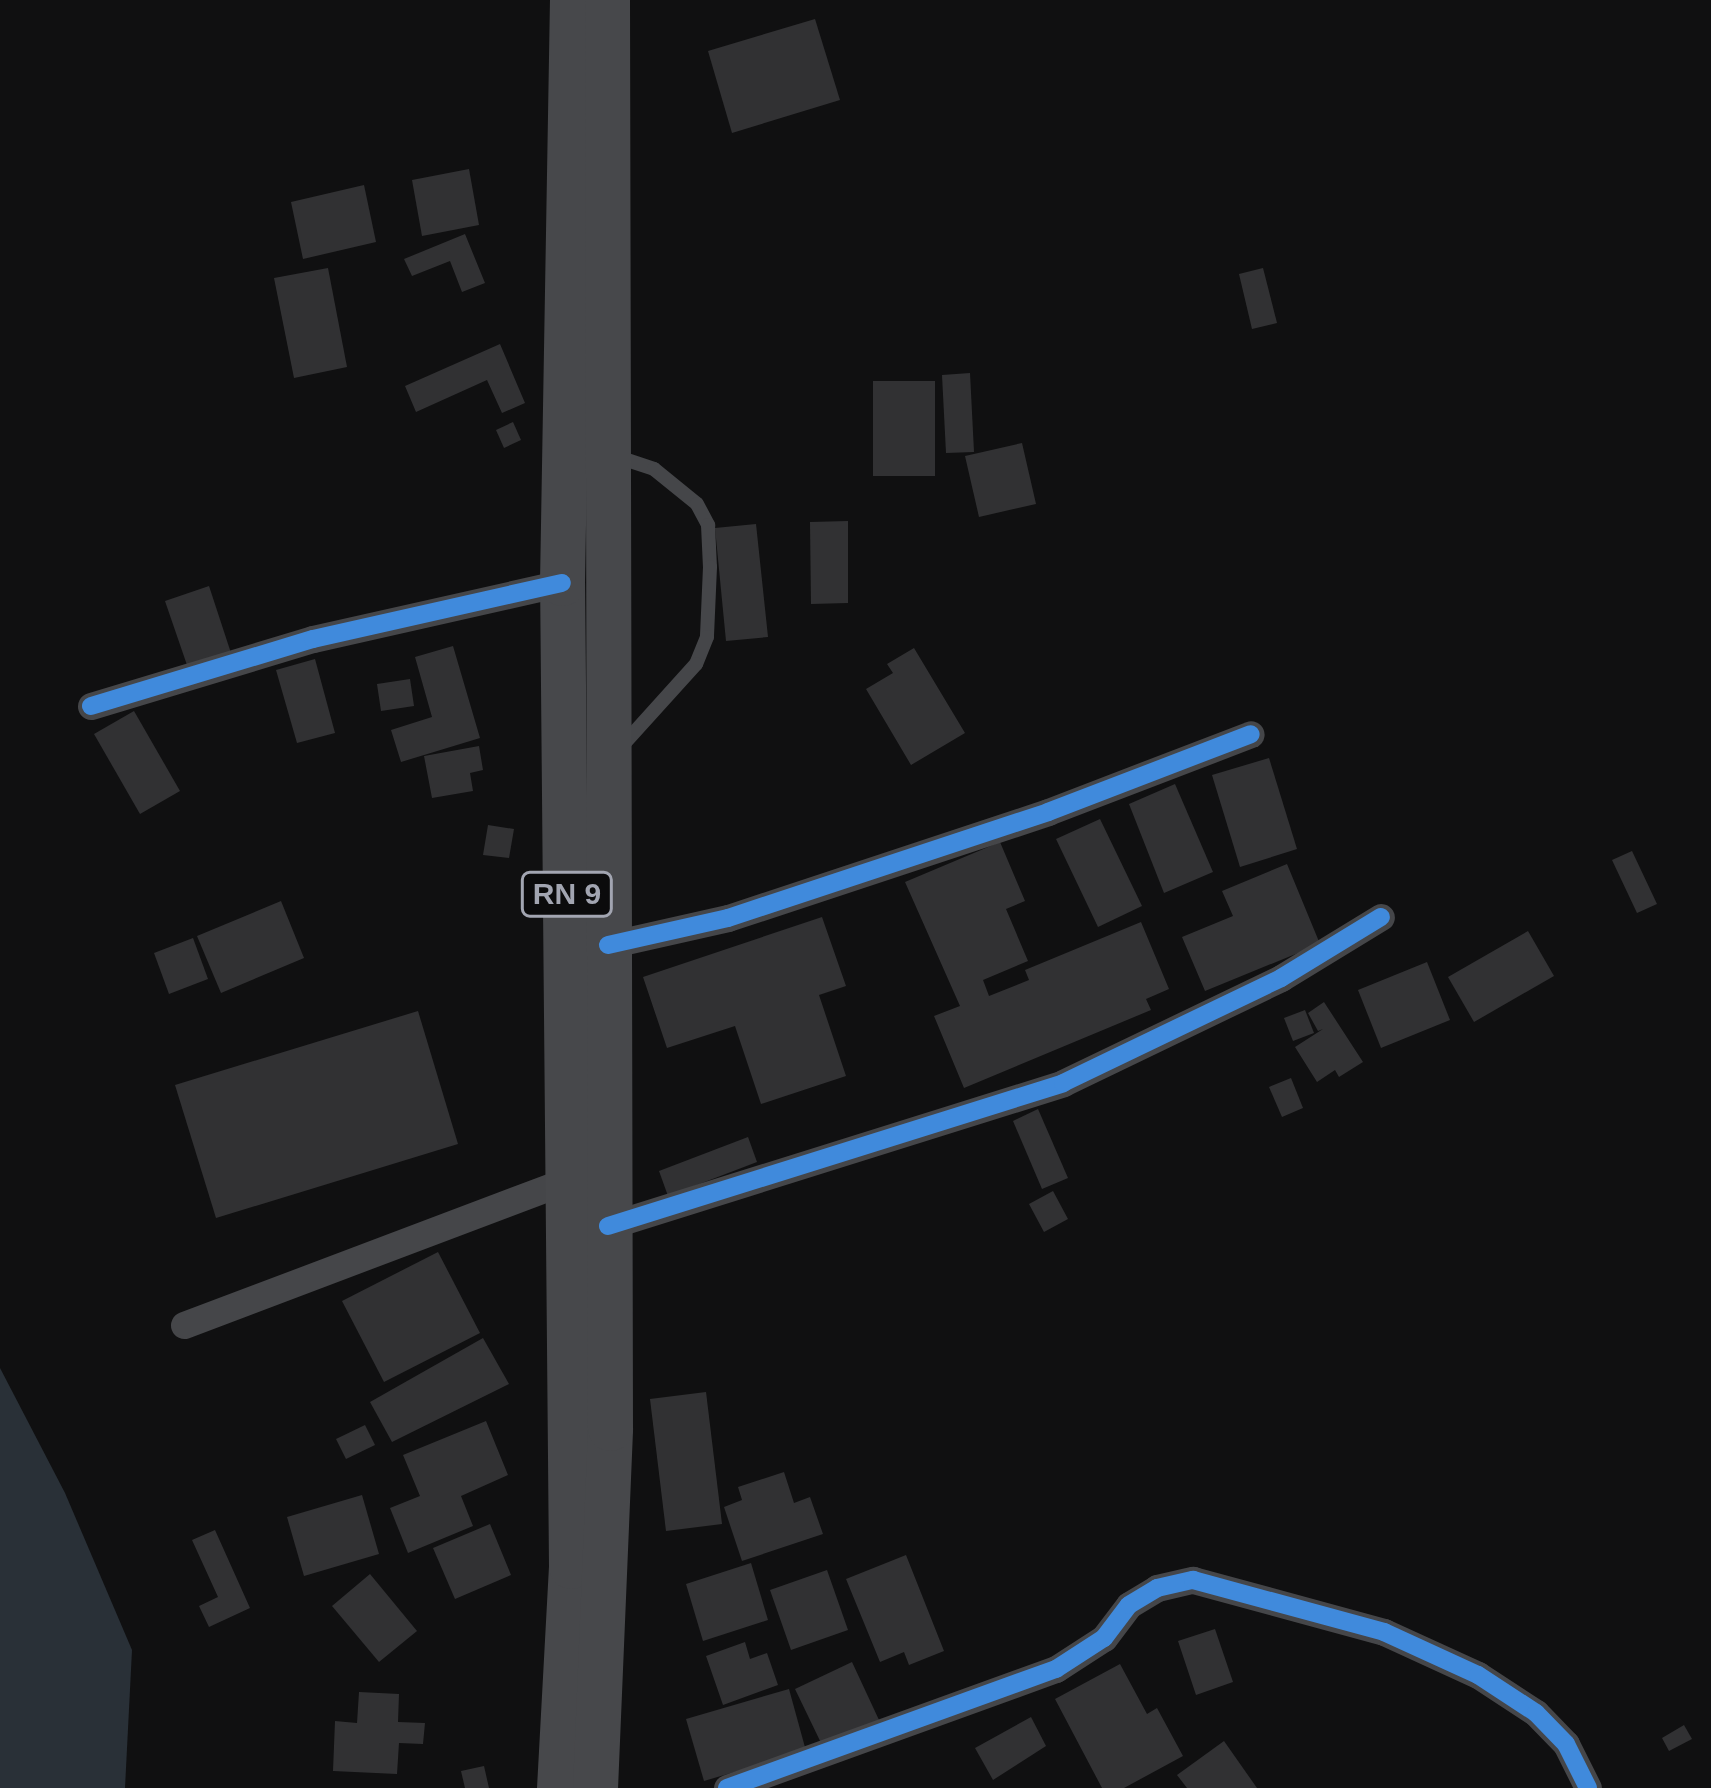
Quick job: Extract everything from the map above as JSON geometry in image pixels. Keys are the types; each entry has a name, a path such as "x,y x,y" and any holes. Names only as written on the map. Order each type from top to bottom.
{"highway":[{"name":"RN 9","path":"559,1788 571,1566 562,583 572,0"},
{"name":"RN 9","path":"595,1788 610,1428 607,0"}],"street":[{"path":"91,706 313,639 562,583"},
{"path":"608,945 728,918 1048,812 1251,734"},
{"path":"608,1226 1063,1084 1281,978 1381,917"},
{"path":"184,1325 570,1179"},
{"path":"727,1788 1056,1670 1104,1638 1129,1604 1157,1588 1193,1580 1384,1633 1478,1675 1566,1744 1588,1788"}],"lane":[{"path":"609,454 654,469 697,504 707,525 710,568 707,637 696,664 609,759"}],"shaded area":[{"path":"0,1368 65,1493 132,1650 125,1788 0,1788"}],"building":[{"path":"815,19 840,100 732,133 708,51"},
{"path":"469,169 479,225 422,236 412,180"},
{"path":"364,185 376,242 303,259 291,202"},
{"path":"465,234 485,283 462,292 450,261 412,276 404,259"},
{"path":"328,268 347,367 294,378 274,278"},
{"path":"1263,268 1277,323 1252,329 1239,274"},
{"path":"500,344 525,403 502,413 487,380 416,412 405,386"},
{"path":"970,373 974,452 946,453 942,375"},
{"path":"873,381 935,381 935,476 873,476"},
{"path":"513,422 521,440 504,448 496,430"},
{"path":"1022,443 1036,504 979,517 965,456"},
{"path":"848,521 848,603 811,604 810,522"},
{"path":"756,524 768,637 726,641 715,528"},
{"path":"209,586 231,653 188,668 165,601"},
{"path":"453,646 480,738 401,762 391,730 432,717 415,657"},
{"path":"914,648 965,733 911,765 866,689 893,673 887,664"},
{"path":"315,659 335,733 297,743 276,670"},
{"path":"410,679 414,706 381,711 377,684"},
{"path":"134,711 180,791 140,814 94,734"},
{"path":"479,746 483,770 470,773 473,791 432,798 424,756"},
{"path":"1269,758 1297,849 1240,867 1212,775"},
{"path":"1175,784 1213,872 1164,893 1129,804"},
{"path":"1100,819 1142,906 1098,927 1056,839"},
{"path":"488,825 514,829 509,858 483,855"},
{"path":"1000,842 1025,901 1006,909 1028,961 983,980 989,996 1029,980 1025,970 1141,922 1169,989 1146,999 1151,1010 964,1088 934,1016 960,1006 905,882"},
{"path":"1632,851 1657,904 1637,913 1612,860"},
{"path":"1287,864 1320,944 1205,991 1182,937 1233,916 1222,891"},
{"path":"281,901 304,958 221,993 197,936"},
{"path":"822,917 846,986 819,995 846,1076 761,1104 735,1026 667,1048 643,977"},
{"path":"1528,931 1554,976 1474,1022 1448,977"},
{"path":"193,938 208,979 169,994 154,953"},
{"path":"1427,962 1450,1020 1381,1048 1358,990"},
{"path":"1324,1002 1363,1062 1339,1077 1335,1070 1317,1082 1295,1047 1323,1029 1318,1031 1308,1013"},
{"path":"1305,1010 1314,1033 1293,1041 1284,1018"},
{"path":"418,1011 458,1144 216,1218 175,1085"},
{"path":"1291,1078 1303,1108 1282,1117 1269,1087"},
{"path":"1038,1109 1068,1178 1042,1189 1013,1121"},
{"path":"748,1137 757,1162 668,1196 659,1171"},
{"path":"1053,1191 1068,1219 1044,1232 1029,1204"},
{"path":"438,1252 480,1333 384,1382 342,1301"},
{"path":"483,1338 509,1384 392,1442 370,1402"},
{"path":"706,1392 722,1524 666,1531 650,1399"},
{"path":"486,1421 508,1475 461,1496 473,1526 408,1553 390,1508 420,1496 403,1455"},
{"path":"365,1425 375,1445 346,1459 336,1439"},
{"path":"784,1472 794,1503 810,1497 823,1534 742,1561 724,1507 742,1500 738,1487"},
{"path":"362,1495 379,1554 304,1576 287,1517"},
{"path":"490,1524 511,1575 455,1599 433,1548"},
{"path":"215,1530 250,1608 209,1627 199,1606 218,1597 192,1540"},
{"path":"906,1555 944,1651 909,1665 904,1652 880,1662 846,1579"},
{"path":"751,1563 768,1620 703,1641 686,1584"},
{"path":"827,1570 848,1630 791,1650 770,1590"},
{"path":"370,1574 417,1631 379,1662 332,1606"},
{"path":"1215,1629 1233,1682 1196,1695 1178,1641"},
{"path":"745,1642 750,1659 767,1653 778,1685 723,1705 706,1656"},
{"path":"852,1662 879,1720 823,1747 795,1689"},
{"path":"1120,1664 1147,1714 1157,1708 1183,1756 1124,1788 1102,1788 1055,1699"},
{"path":"789,1689 806,1751 704,1781 686,1719"},
{"path":"359,1692 399,1694 398,1722 425,1723 423,1744 399,1743 397,1774 333,1771 335,1721 357,1723"},
{"path":"1031,1717 1046,1746 993,1780 975,1748"},
{"path":"1684,1725 1692,1739 1669,1751 1662,1738"},
{"path":"1224,1741 1257,1788 1187,1788 1177,1775"},
{"path":"484,1766 489,1788 465,1788 461,1771"}],"cycle path":[{"path":"91,706 313,639 562,583"},
{"path":"608,945 728,918 1048,812 1251,734"},
{"path":"608,1226 1063,1083 1281,978 1381,917"},
{"path":"727,1788 1056,1669 1104,1638 1129,1605 1157,1588 1193,1580 1384,1632 1478,1675 1536,1713 1566,1744 1588,1788"}]}
